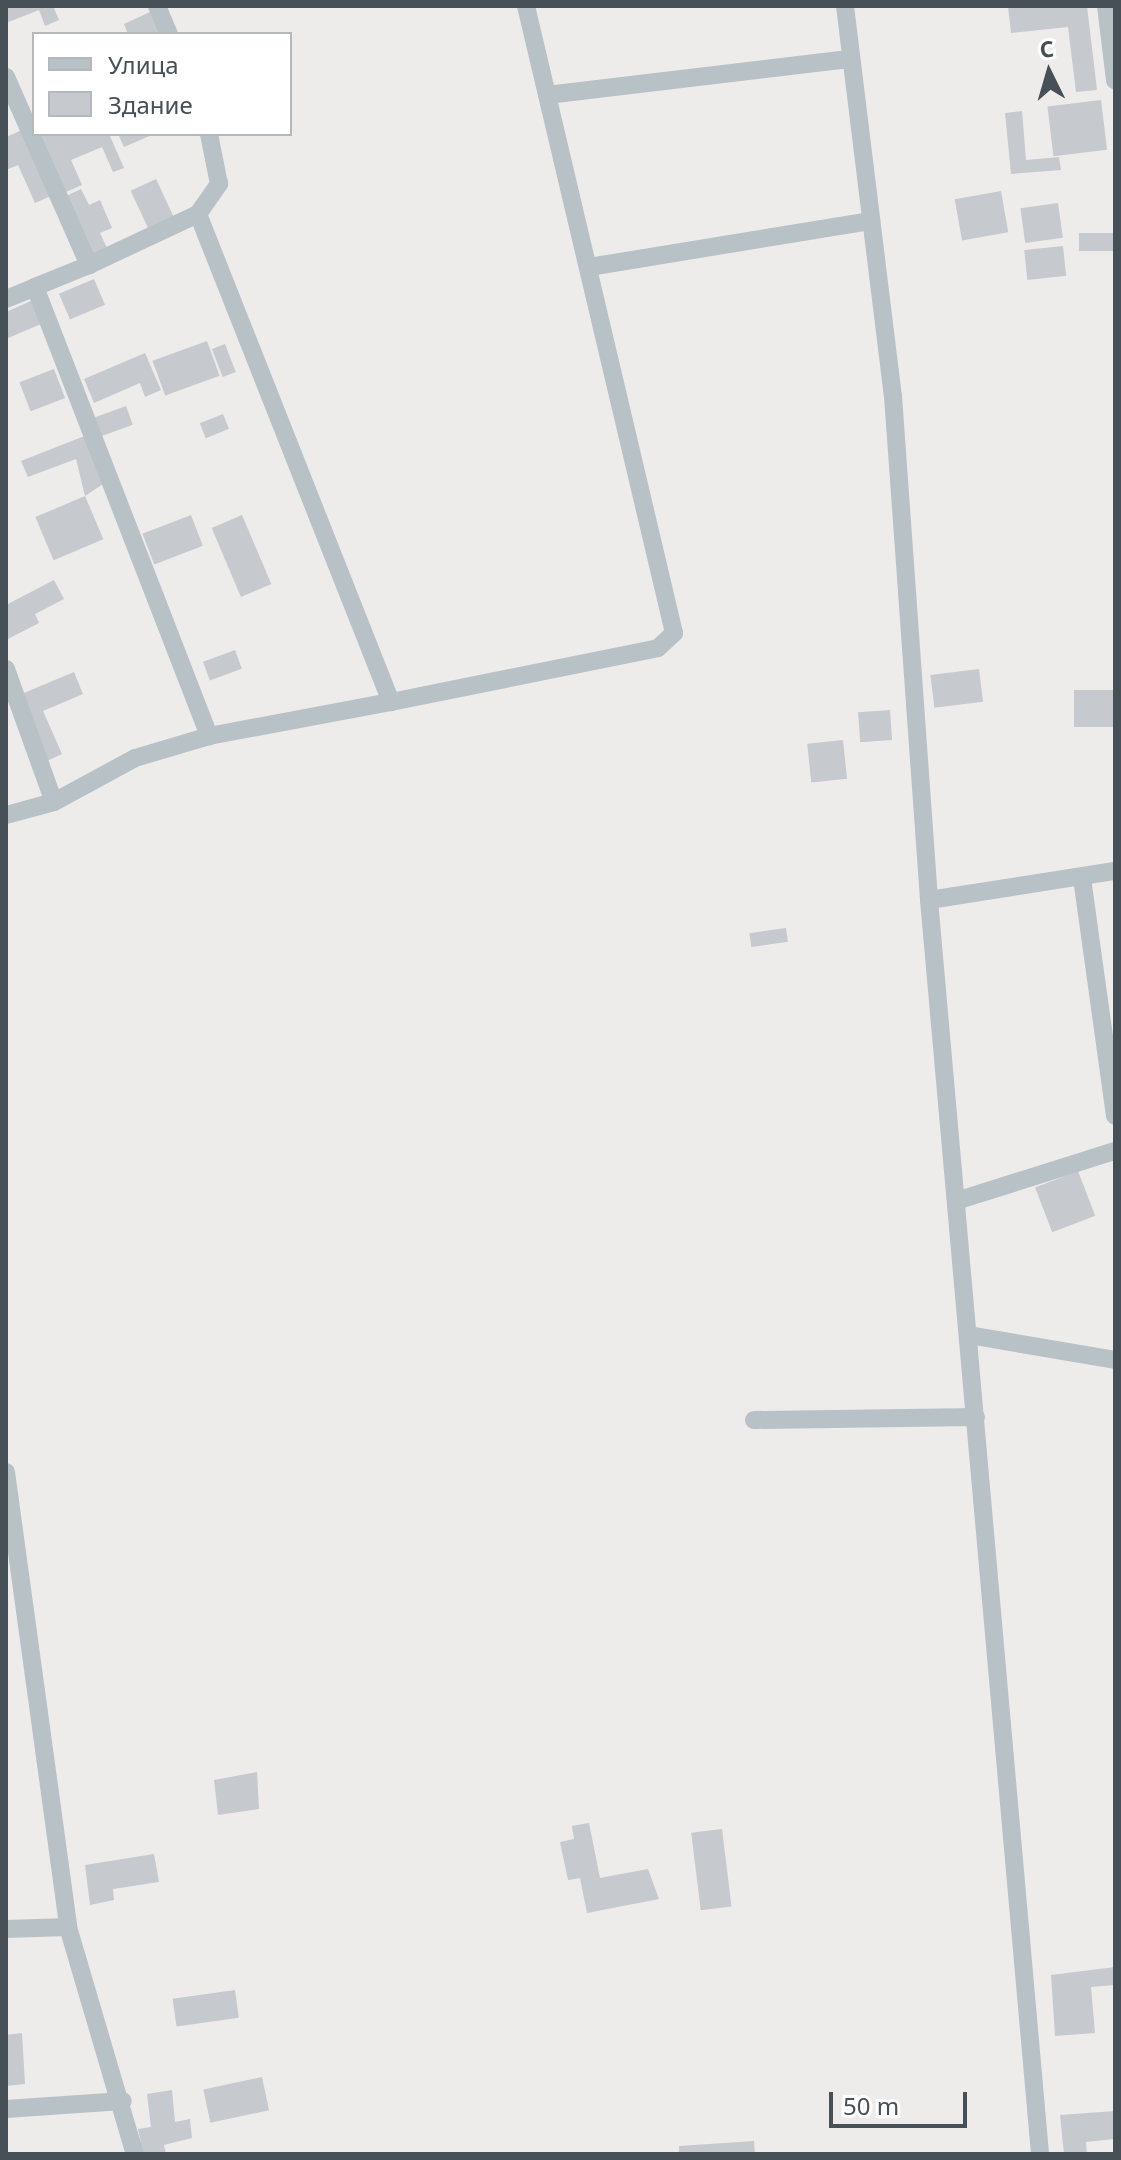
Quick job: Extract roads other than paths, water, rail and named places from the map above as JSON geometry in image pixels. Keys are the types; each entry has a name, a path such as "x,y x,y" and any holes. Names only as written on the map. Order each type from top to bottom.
{"street":[{"path":"157,6 168,32"},
{"path":"6,815 54,802 135,758 209,736 581,665 658,648 673,639 526,6"},
{"path":"845,6 896,427 929,900 1040,2154"},
{"path":"1106,6 1115,80"},
{"path":"547,95 851,59"},
{"path":"6,77 32,136"},
{"path":"32,136 89,265"},
{"path":"6,299 89,265 198,214 219,184 209,136"},
{"path":"198,214 391,702"},
{"path":"589,267 871,221"},
{"path":"35,287 209,736"},
{"path":"6,669 54,802"},
{"path":"929,900 1115,871"},
{"path":"1082,878 1115,1116"},
{"path":"956,1201 1115,1151"},
{"path":"969,1335 1115,1360"},
{"path":"754,1420 976,1417"},
{"path":"6,1472 68,1927 123,2101 135,2154"},
{"path":"6,1929 68,1927"},
{"path":"6,2109 123,2101"}]}
